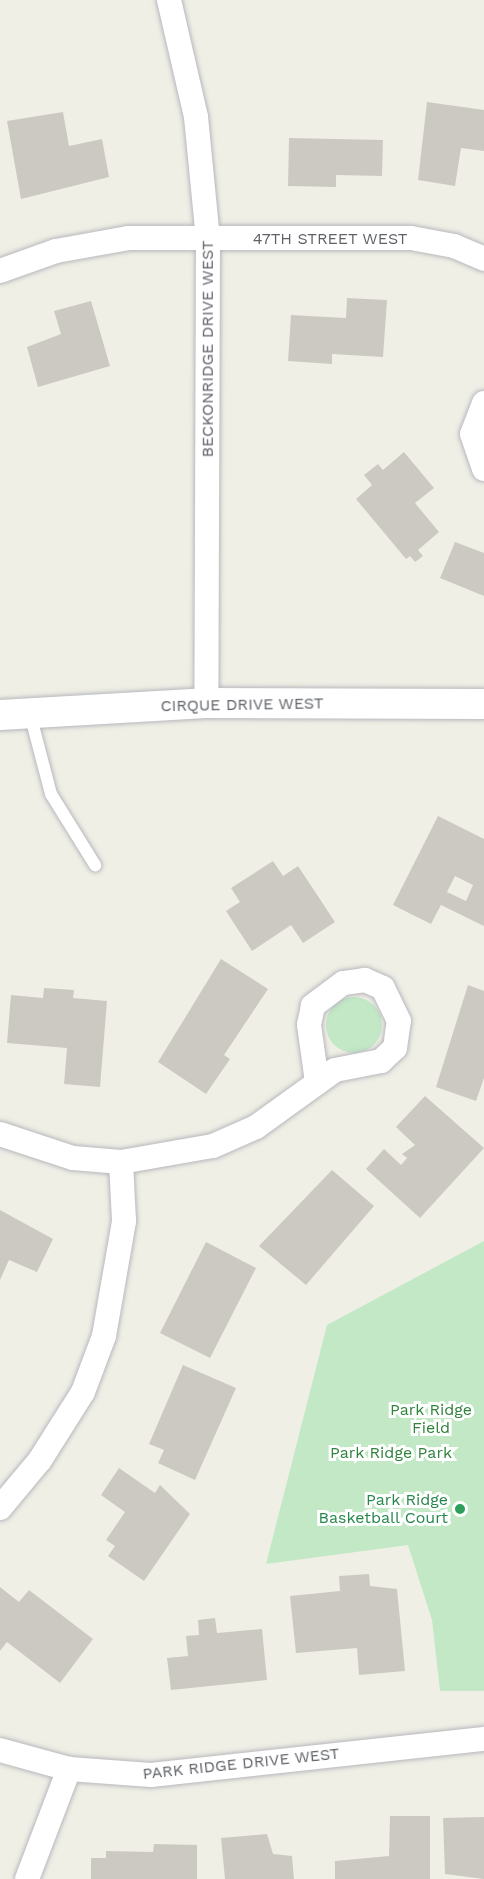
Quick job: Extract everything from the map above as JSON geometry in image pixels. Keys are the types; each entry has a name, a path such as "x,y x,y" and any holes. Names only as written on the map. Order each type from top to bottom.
{"street":[{"name":"BECKONRIDGE DRIVE WEST","path":"169,0 196,117 208,239 206,703"},
{"name":"47TH STREET WEST","path":"0,271 92,243 208,239 411,238 454,246 484,260"},
{"path":"484,403 472,434 484,469"},
{"name":"CIRQUE DRIVE WEST","path":"0,715 206,703 484,704"},
{"path":"0,1134 73,1158 122,1162 213,1146 256,1127 334,1070 381,1061 395,1048 399,1021 383,988 365,980 343,983 313,1006 309,1025 317,1082"},
{"path":"0,1508 40,1460 83,1392 104,1335 124,1221 122,1162"},
{"name":"PARK RIDGE DRIVE WEST","path":"0,1750 69,1769 151,1775 484,1739"},
{"path":"27,1879 69,1769"}],"lane":[{"path":"30,713 51,794 95,865"}],"green space":[{"path":"348,997 360,997 374,1005 382,1019 380,1036 374,1045 360,1053 348,1053 331,1041 326,1031 326,1019 338,1002"},
{"name":"Park Ridge Park","path":"484,1241 484,1691 440,1691 432,1620 408,1545 266,1564 327,1325"}],"building":[{"path":"427,102 484,110 484,151 461,148 455,186 418,180"},
{"path":"63,112 69,146 102,139 109,177 21,199 7,121"},
{"path":"289,138 383,140 382,176 336,175 336,187 288,186"},
{"path":"347,298 387,300 383,357 332,354 332,364 288,361 291,315 346,318"},
{"path":"91,301 110,366 38,387 27,347 61,334 54,311"},
{"path":"404,452 434,488 415,503 439,532 418,550 423,556 415,562 410,556 406,559 356,499 372,485 364,475 378,464 383,470"},
{"path":"455,542 484,553 484,596 440,578"},
{"path":"438,816 484,839 484,926 441,905 431,924 393,905","holes":["455,876 473,885 466,901 447,892"]},
{"path":"273,861 283,876 298,866 335,922 303,943 291,925 252,951 226,911 240,902 231,888"},
{"path":"221,959 268,989 224,1055 230,1059 206,1094 158,1062"},
{"path":"468,985 484,991 484,1078 476,1101 436,1087"},
{"path":"44,988 74,990 73,998 107,1001 100,1087 64,1084 67,1048 7,1043 11,995 43,998"},
{"path":"425,1096 484,1148 420,1218 366,1169 384,1149 401,1165 407,1158 402,1154 415,1145 396,1127"},
{"path":"332,1170 374,1206 306,1285 259,1246"},
{"path":"0,1210 53,1239 37,1272 9,1260 0,1280"},
{"path":"206,1242 256,1268 210,1358 160,1333"},
{"path":"183,1365 236,1388 195,1480 158,1463 164,1450 149,1444"},
{"path":"119,1468 155,1493 160,1485 190,1514 144,1581 108,1556 115,1546 106,1540 125,1512 101,1495"},
{"path":"369,1574 370,1586 397,1589 405,1671 359,1675 357,1648 296,1653 290,1596 340,1591 339,1576"},
{"path":"0,1587 19,1602 29,1590 93,1639 60,1683 7,1642 0,1651"},
{"path":"215,1618 217,1633 262,1629 267,1680 171,1690 167,1658 188,1656 186,1636 199,1635 198,1620"},
{"path":"390,1816 430,1816 430,1879 335,1879 335,1861 389,1856"},
{"path":"484,1817 484,1879 445,1874 443,1818"},
{"path":"267,1834 273,1854 292,1856 294,1879 225,1879 221,1838"},
{"path":"154,1844 197,1845 197,1879 91,1879 91,1858 106,1858 106,1851 153,1852"}],"place":[{"name":"Park Ridge Basketball Court","path":"460,1509"}],"park label":[{"name":"Park Ridge Field","path":"431,1419"}]}
